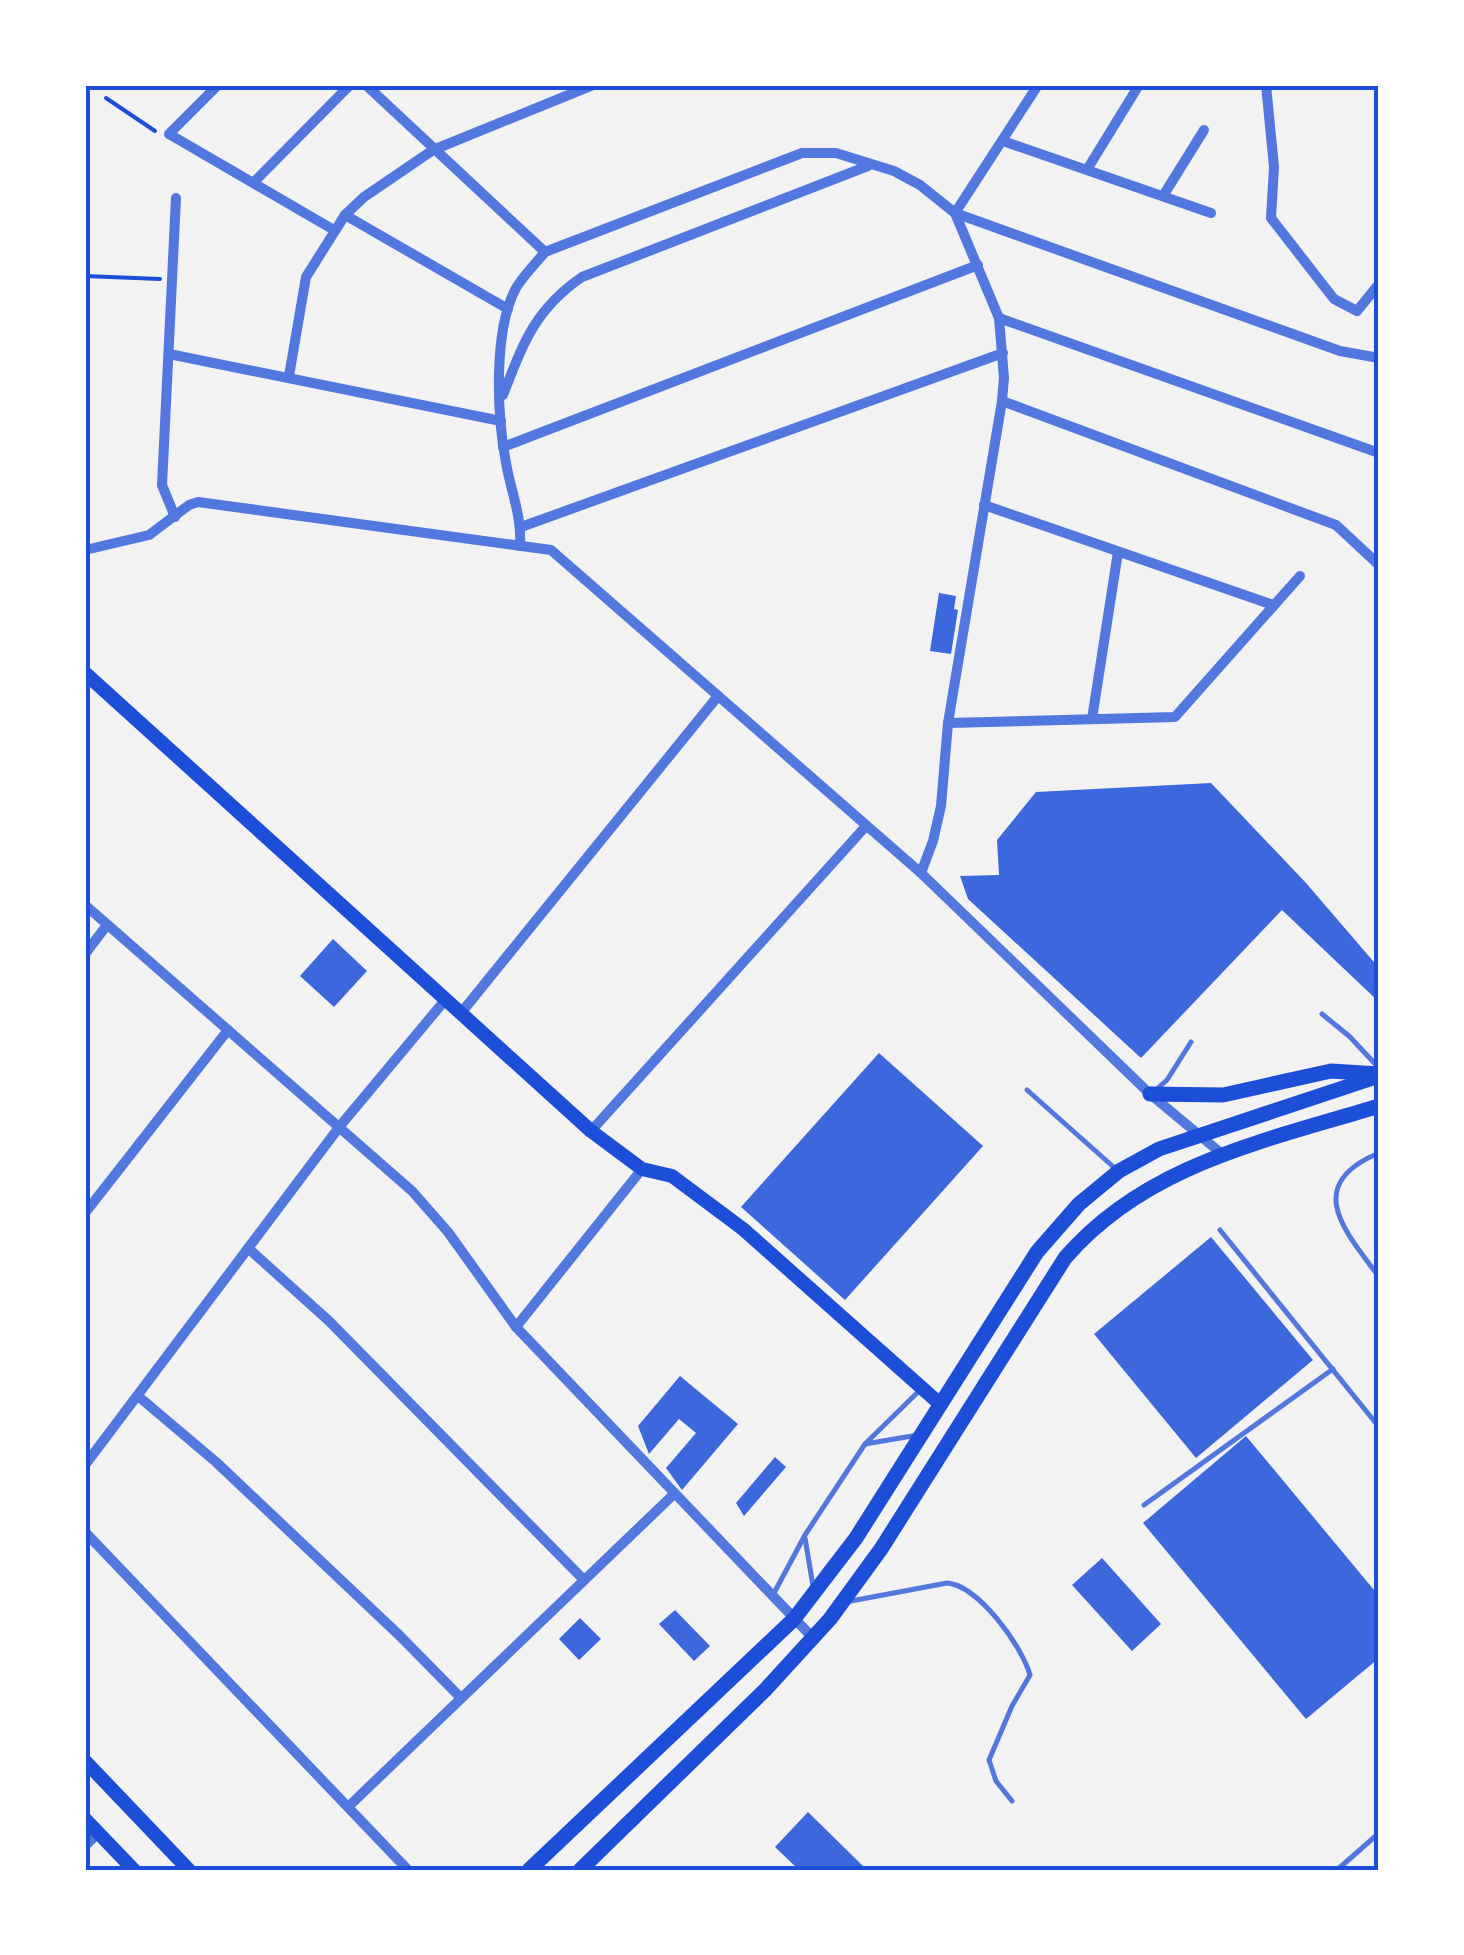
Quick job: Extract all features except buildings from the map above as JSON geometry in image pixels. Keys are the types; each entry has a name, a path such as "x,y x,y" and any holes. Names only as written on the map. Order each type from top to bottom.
{"main road":[{"path":"85,673 591,1132 642,1169 672,1176 743,1228 940,1404"},
{"path":"1150,1094 1223,1096 1332,1071 1379,1072"},
{"path":"529,1870 794,1619 856,1538 1037,1252 1070,1214 1118,1171 1139,1158 1195,1134 1379,1072"},
{"path":"580,1870 814,1639 881,1549 1065,1258 1105,1217 1130,1198 1180,1171 1222,1154 1379,1106"},
{"path":"85,1761 189,1870"},
{"path":"85,1820 134,1870"}],"street":[{"path":"218,85 169,134 334,230"},
{"path":"254,182 350,85"},
{"path":"366,85 546,252"},
{"path":"289,376 306,277 345,215 364,197 432,150 592,85"},
{"path":"955,213 1038,85"},
{"path":"1088,168 1139,85"},
{"path":"1266,85 1274,167 1271,218 1334,299 1358,312 1379,284"},
{"path":"1163,196 1204,130"},
{"path":"1003,140 1211,213"},
{"path":"520,546 521,527 503,448 500,406 508,309 518,286 546,252 802,153 836,153 894,171 920,185 955,213 1340,350 1379,358"},
{"path":"500,406 535,319 558,293 582,277 869,166"},
{"path":"175,517 162,485 176,198"},
{"path":"921,872 941,806 948,722 1002,401 1003,354 998,318 955,213"},
{"path":"345,215 508,309"},
{"path":"503,448 978,265"},
{"path":"998,318 1379,453"},
{"path":"169,354 501,422"},
{"path":"521,527 1003,354"},
{"path":"1002,401 1336,525 1379,565"},
{"path":"85,550 149,535 189,504 198,502 552,550 921,872 1150,1094 1222,1154"},
{"path":"984,504 1273,606"},
{"path":"1092,719 1118,552"},
{"path":"948,722 1175,717 1300,576"},
{"path":"461,1013 718,696"},
{"path":"591,1132 866,826"},
{"path":"85,904 412,1191 516,1327 814,1639"},
{"path":"85,954 107,924"},
{"path":"85,1464 340,1126 446,999"},
{"path":"85,1213 228,1030"},
{"path":"516,1327 642,1169"},
{"path":"249,1249 329,1321 584,1580"},
{"path":"138,1396 216,1462 461,1698"},
{"path":"348,1807 674,1494"},
{"path":"85,1532 408,1870"},
{"path":"85,1846 98,1833"}],"lane":[{"path":"1322,1014 1349,1036 1379,1072"},
{"path":"1150,1094 1167,1080 1191,1042"},
{"path":"1027,1090 1118,1171"},
{"path":"1379,1154 1358,1162 1337,1186 1336,1211 1379,1276"},
{"path":"1220,1230 1379,1428"},
{"path":"1144,1504 1332,1368"},
{"path":"772,1596 804,1535 865,1444 922,1388"},
{"path":"865,1444 921,1435"},
{"path":"804,1535 814,1594"},
{"path":"843,1602 948,1583 961,1584 973,1593 1022,1651 1030,1675 989,1760 996,1781 1012,1801"},
{"path":"1337,1870 1379,1833"}],"path":[{"path":"106,98 153,130 169,134"},
{"path":"85,276 171,279"}]}
